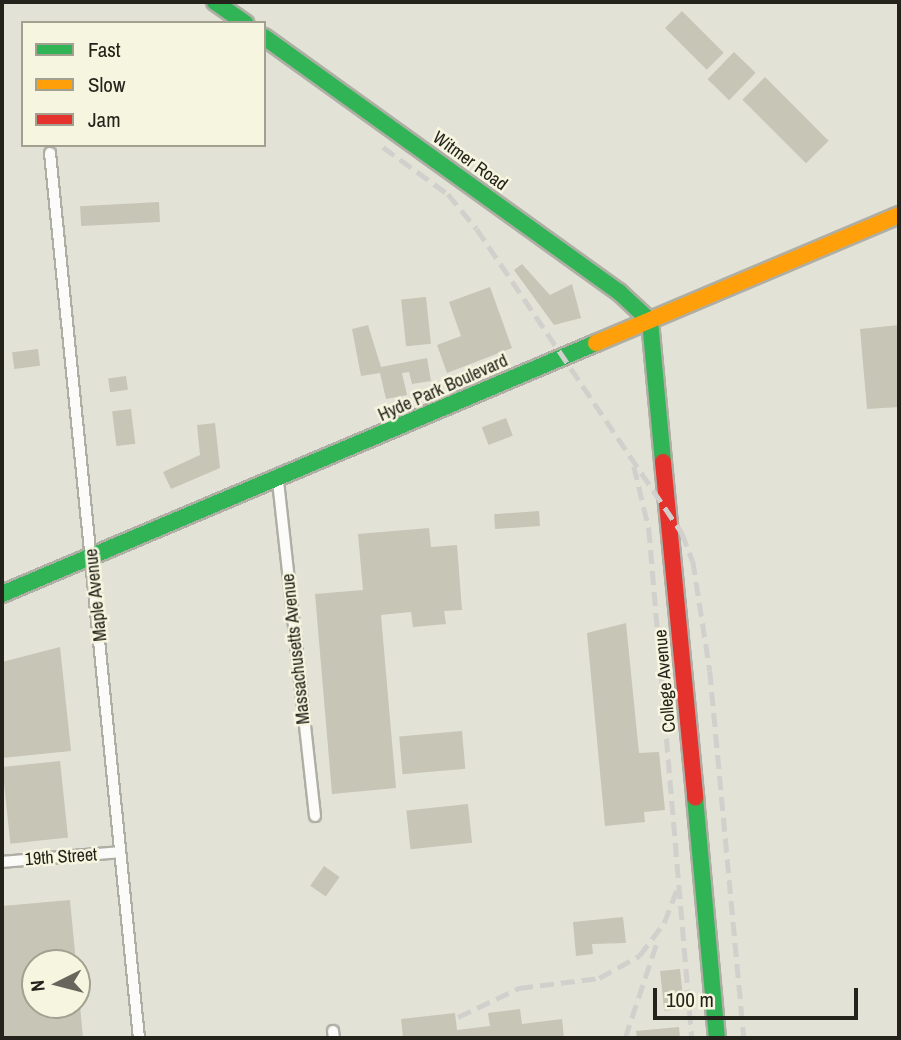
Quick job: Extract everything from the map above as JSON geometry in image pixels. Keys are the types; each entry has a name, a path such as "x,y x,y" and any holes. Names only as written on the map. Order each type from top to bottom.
{"main road":[{"path":"215,2 242,21"},
{"name":"Witmer Road","path":"266,38 620,292 650,321"},
{"name":"Hyde Park Boulevard","path":"2,594 278,481 899,215"},
{"name":"College Avenue","path":"650,321 717,1038"}],"street":[{"name":"Maple Avenue","path":"50,153 139,1038"},
{"name":"Massachusetts Avenue","path":"278,481 315,816"},
{"name":"19th Street","path":"2,862 120,852"}],"building":[{"path":"682,11 724,53 707,70 665,28"},
{"path":"734,52 756,73 729,100 708,79"},
{"path":"765,77 829,141 806,163 742,100"},
{"path":"159,202 160,222 81,226 80,206"},
{"path":"522,264 550,295 572,284 581,318 554,325 514,270"},
{"path":"490,287 512,348 447,373 437,345 461,336 449,302"},
{"path":"426,297 431,344 406,346 401,300"},
{"path":"368,325 381,367 427,358 431,381 412,384 409,372 402,373 407,395 386,399 380,373 361,376 352,329"},
{"path":"899,325 899,407 867,409 860,329"},
{"path":"38,349 40,366 14,369 12,352"},
{"path":"126,376 128,390 110,392 108,379"},
{"path":"131,409 135,444 116,446 112,411"},
{"path":"506,418 513,436 489,445 482,427"},
{"path":"215,423 220,468 171,489 163,472 200,455 197,425"},
{"path":"539,511 540,526 495,529 494,514"},
{"path":"429,528 431,547 457,545 462,610 444,611 446,624 413,627 411,612 381,615 396,788 332,794 315,594 363,590 358,534"},
{"path":"626,623 639,753 659,752 665,810 644,812 645,822 605,826 587,633"},
{"path":"60,647 71,751 2,758 2,662"},
{"path":"462,731 465,769 403,774 399,736"},
{"path":"60,761 68,838 10,844 2,767"},
{"path":"468,804 472,843 410,849 406,810"},
{"path":"324,866 340,877 326,897 310,886"},
{"path":"70,900 75,949 21,949 21,1019 81,1019 83,1038 3,1038 2,906"},
{"path":"623,917 626,943 592,944 593,954 576,956 573,922"},
{"path":"680,969 684,1009 664,1011 660,971"},
{"path":"520,1009 522,1024 562,1019 564,1038 403,1038 401,1019 455,1013 457,1030 490,1026 488,1013"},
{"path":"679,1027 680,1038 637,1038 636,1031"}],"railway":[{"path":"383,147 448,194 477,229 682,533 693,561 710,671 744,1038"},
{"path":"634,466 649,529 692,1038"},
{"path":"458,1017 519,988 599,978 639,956 664,923 678,886"},
{"path":"625,1038 658,939"}],"traffic: fast":[{"path":"215,2 242,21"},
{"path":"266,38 619,292 650,321 663,462"},
{"path":"2,594 596,343"},
{"path":"695,797 717,1038"}],"traffic: slow":[{"path":"596,343 899,215"}],"traffic: jam":[{"path":"663,462 695,797"}]}
